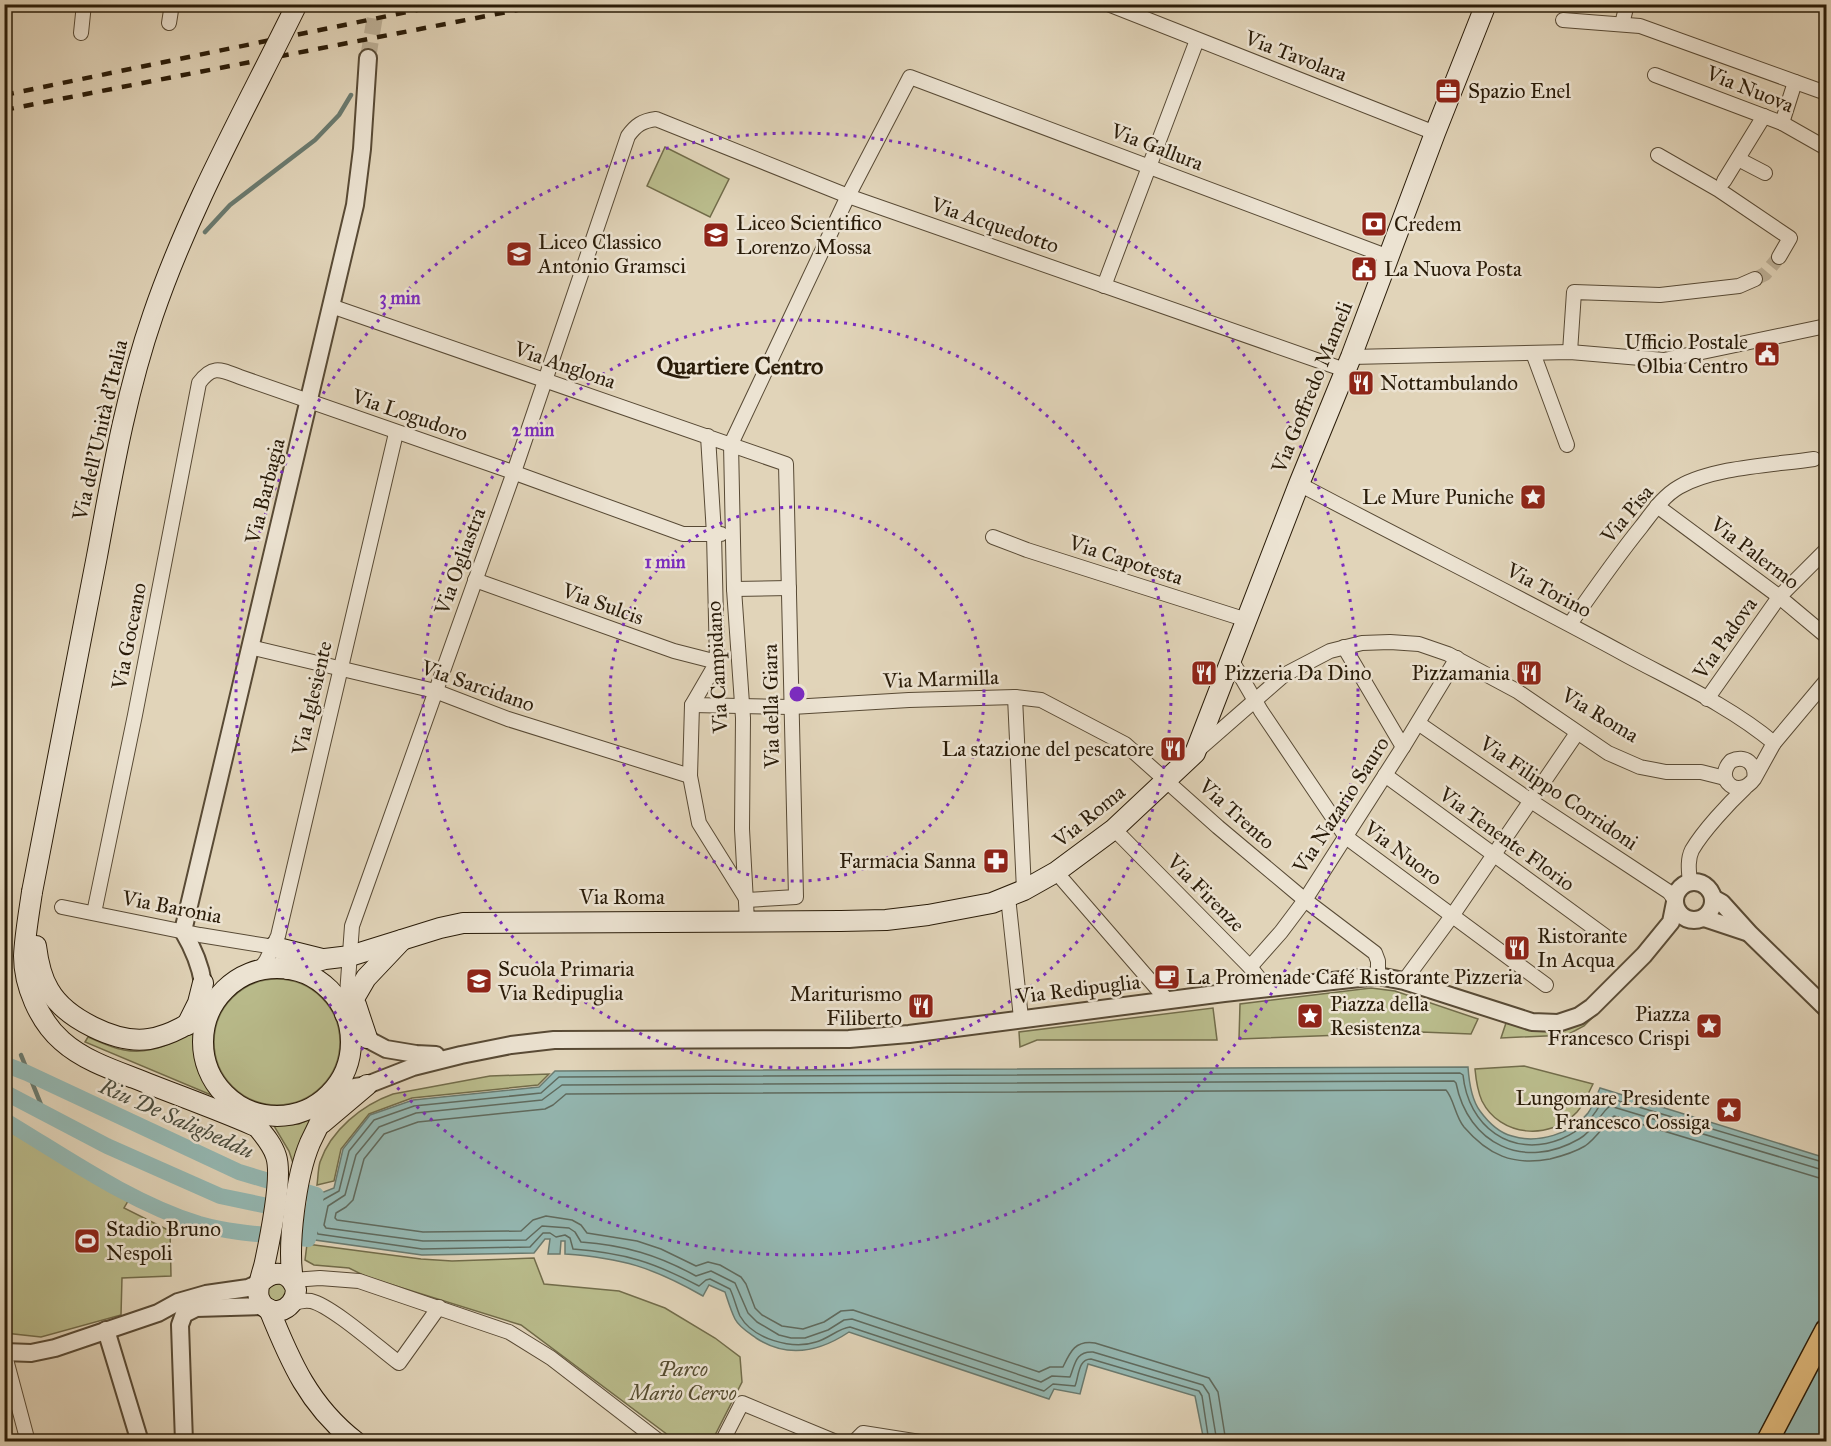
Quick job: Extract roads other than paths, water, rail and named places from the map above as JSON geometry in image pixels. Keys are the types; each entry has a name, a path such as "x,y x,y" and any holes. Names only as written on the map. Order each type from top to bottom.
{"main road":[{"name":"Via dell'Unità d'Italia","path":"233,1110 129,1076 82,1056 61,1041 36,1007 27,978 24,956 32,892 134,374 173,260 297,4"},
{"name":"Via Goffredo Mameli","path":"1195,753 1486,4"},
{"name":"Via Roma","path":"288,969 325,959 350,956 404,938 464,923 886,920 949,912 992,903 1016,894 1056,872 1114,829 1195,753"},
{"name":"Via dell'Unità d'Italia","path":"32,892 34,934 40,974 50,992 74,1016 107,1033 128,1038 147,1039 186,1027 210,1009"},
{"path":"233,1110 274,1116 290,1115 306,1110 320,1102 332,1091 342,1078 348,1062 354,1020 366,978 404,938"},
{"path":"274,947 325,959"},
{"path":"346,1438 314,1400 286,1353 267,1307 259,1298 258,1290 268,1246 279,1173 277,1158 270,1143 256,1127 233,1110 227,1096 214,1082 206,1065 203,1036 210,1009 222,991 239,978 259,970 288,969 310,976 329,989 354,1020"},
{"path":"186,1027 198,1003 203,983"},
{"path":"203,983 210,1009"},
{"path":"320,1124 367,1085"},
{"path":"286,1353 296,1290 290,1260 300,1178 310,1144 332,1091"},
{"path":"261,1282 274,1273 284,1274 293,1280"},
{"path":"267,1307 278,1311 293,1304"},
{"path":"1767,1442 1827,1330"}],"street":[{"path":"81,33 84,4"},
{"path":"169,23 172,4"},
{"name":"Via Tavolara","path":"1108,4 1435,133"},
{"path":"1622,24 1627,4"},
{"path":"1563,20 1640,26 1827,93"},
{"path":"1104,285 1197,40"},
{"name":"Via Barbagia","path":"183,931 355,206 363,149 368,58"},
{"name":"Via Nuova","path":"1655,75 1782,123 1827,148"},
{"name":"Via Gallura","path":"910,77 1389,257"},
{"name":"Via Campidano","path":"747,921 742,829 742,707 734,589 731,444 848,196 910,77"},
{"path":"1782,123 1795,82"},
{"path":"1724,181 1764,116"},
{"name":"Via Acquedotto","path":"635,127 644,121 656,119 848,196 1104,285 1348,364 1570,352 1664,360 1827,326"},
{"name":"Via Ogliastra","path":"354,1020 350,956 352,926 514,472 628,136 635,127"},
{"path":"1658,155 1719,190 1790,238 1779,257"},
{"path":"1738,159 1765,173"},
{"path":"1570,352 1574,292 1660,295 1739,286 1755,279"},
{"name":"Via Anglona","path":"331,306 786,464"},
{"path":"1533,353 1567,445"},
{"name":"Via Logudoro","path":"211,371 220,370 396,433 514,472 683,534 733,534"},
{"name":"Via Goceano","path":"94,913 135,716 199,383 205,374 211,371"},
{"name":"Via Iglesiente","path":"259,970 274,947 396,433"},
{"name":"Via Campidano","path":"708,436 714,534 717,662 692,705 690,777 699,824 747,900"},
{"name":"Via Pisa","path":"1570,624 1621,551 1657,506 1678,488 1702,477 1814,459"},
{"name":"Via della Giara","path":"747,900 796,897 786,464"},
{"name":"Via Torino","path":"1299,484 1570,624 1750,723 1774,743"},
{"name":"Via Palermo","path":"1657,506 1779,597 1827,636"},
{"name":"Via Capotesta","path":"993,537 1247,620"},
{"name":"Via Padova","path":"1707,699 1779,597 1827,550"},
{"name":"Via Sulcis","path":"476,580 674,651 717,662"},
{"path":"734,589 789,588"},
{"name":"Via Roma","path":"1195,753 1284,675 1330,651 1362,642 1419,644 1435,648 1456,658 1517,691 1608,753 1640,767 1666,772 1701,772 1727,781"},
{"name":"Via Sarcidano","path":"249,647 435,691 508,719 690,777"},
{"path":"1344,647 1403,747"},
{"name":"Via Nazario Sauro","path":"1250,967 1305,900 1418,723 1456,658"},
{"name":"Via Nuoro","path":"1232,661 1254,700 1346,837 1546,985"},
{"path":"1690,883 1689,866 1692,851 1729,803 1749,783 1774,743 1827,681"},
{"path":"1015,697 1016,894 1021,1018"},
{"name":"Via Marmilla","path":"692,705 792,707 1015,697 1041,700 1116,738 1167,780"},
{"name":"Via Filippo Corridoni","path":"1418,723 1531,801 1670,892 1675,901"},
{"path":"1404,981 1452,916 1577,733"},
{"path":"1742,758 1774,743"},
{"path":"1727,781 1739,788 1749,783 1755,773 1753,765 1742,758 1736,758 1727,764 1724,773 1730,792 1729,803"},
{"name":"Via Tenente Florio","path":"1385,775 1605,936"},
{"name":"Via Trento","path":"1167,780 1218,827 1305,900 1375,953 1378,961 1378,976"},
{"name":"Via Firenze","path":"1114,829 1250,967 1267,988"},
{"path":"1056,872 1167,1000"},
{"path":"1698,919 1710,912 1713,898 1709,889 1703,885 1690,883 1681,888 1675,901 1681,915 1750,934"},
{"path":"1713,898 1722,903 1750,934 1827,1008"},
{"name":"Via Redipuglia","path":"332,1091 367,1085 413,1067 461,1054 554,1040 849,1039 909,1034 1021,1018 1378,976 1404,981 1532,1022 1558,1023 1579,1017 1592,1007 1671,922 1675,901"},
{"name":"Via Baronia","path":"62,908 274,947"},
{"name":"Via Redipuglia","path":"1660,936 1698,919"},
{"path":"183,931 194,949 203,983"},
{"name":"Via Redipuglia","path":"354,1020 387,1049 416,1054 461,1054"},
{"path":"293,1280 320,1278 359,1281 509,1332 536,1348 660,1442"},
{"path":"28,1442 4,1352 31,1353 55,1348 158,1313 178,1302 206,1294 248,1288 261,1282"},
{"path":"293,1304 302,1300 328,1309 399,1363 439,1307"},
{"path":"184,1442 180,1325 184,1314 196,1308 267,1307"},
{"path":"158,1313 172,1317 180,1325"},
{"path":"106,1330 140,1442"},
{"path":"722,1442 742,1403 836,1442"},
{"path":"854,1442 863,1433 920,1442"}],"water":[{"path":"1468,1067 1471,1090 1477,1106 1494,1126 1512,1136 1532,1139 1564,1132 1588,1113 1600,1088 1826,1158 1826,1441 1204,1441 1195,1396 1088,1364 1080,1394 1054,1389 1049,1399 849,1332 815,1348 792,1351 780,1349 756,1338 739,1325 725,1292 709,1285 703,1296 652,1271 620,1261 565,1254 565,1241 561,1241 560,1254 548,1254 550,1239 545,1239 534,1253 422,1255 308,1239 316,1195 334,1188 343,1149 370,1115 413,1100 539,1087 555,1071"}],"waterway":[{"path":"205,232 230,205 315,140 339,115 351,95"},
{"path":"21,1055 44,1112"},
{"name":"Riu De Saligheddu","path":"4,1064 239,1172 316,1195 308,1239 226,1230 173,1215 98,1178 4,1120"},
{"name":"Riu De Saligheddu","path":"4,1092 107,1146 220,1196 287,1210"}],"tunnel":[{"path":"368,58 377,4"},
{"path":"1755,279 1765,274 1779,257"}],"railway":[{"path":"4,95 446,4"},
{"path":"4,110 548,4"}],"place":[{"name":"Spazio Enel","path":"1448,91"},
{"name":"Credem","path":"1374,224"},
{"name":"Liceo Scientifico Lorenzo Mossa","path":"716,235"},
{"name":"Liceo Classico Antonio Gramsci","path":"519,254"},
{"name":"La Nuova Posta","path":"1364,269"},
{"name":"Ufficio Postale Olbia Centro","path":"1767,354"},
{"name":"Nottambulando","path":"1361,383"},
{"name":"Le Mure Puniche","path":"1533,497"},
{"name":"Pizzeria Da Dino","path":"1204,673"},
{"name":"Pizzamania","path":"1529,673"},
{"name":"La stazione del pescatore","path":"1173,749"},
{"name":"Farmacia Sanna","path":"996,861"},
{"name":"Ristorante In Acqua","path":"1517,948"},
{"name":"La Promenade Café Ristorante Pizzeria","path":"1167,977"},
{"name":"Scuola Primaria Via Redipuglia","path":"479,981"},
{"name":"Mariturismo Filiberto","path":"921,1006"},
{"name":"Piazza della Resistenza","path":"1310,1016"},
{"name":"Piazza Francesco Crispi","path":"1709,1026"},
{"name":"Lungomare Presidente Francesco Cossiga","path":"1729,1110"},
{"name":"Stadio Bruno Nespoli","path":"87,1241"}],"district":[{"name":"Quartiere Centro","path":"740,366"}],"park label":[{"name":"Parco Mario Cervo","path":"683,1381"}]}
